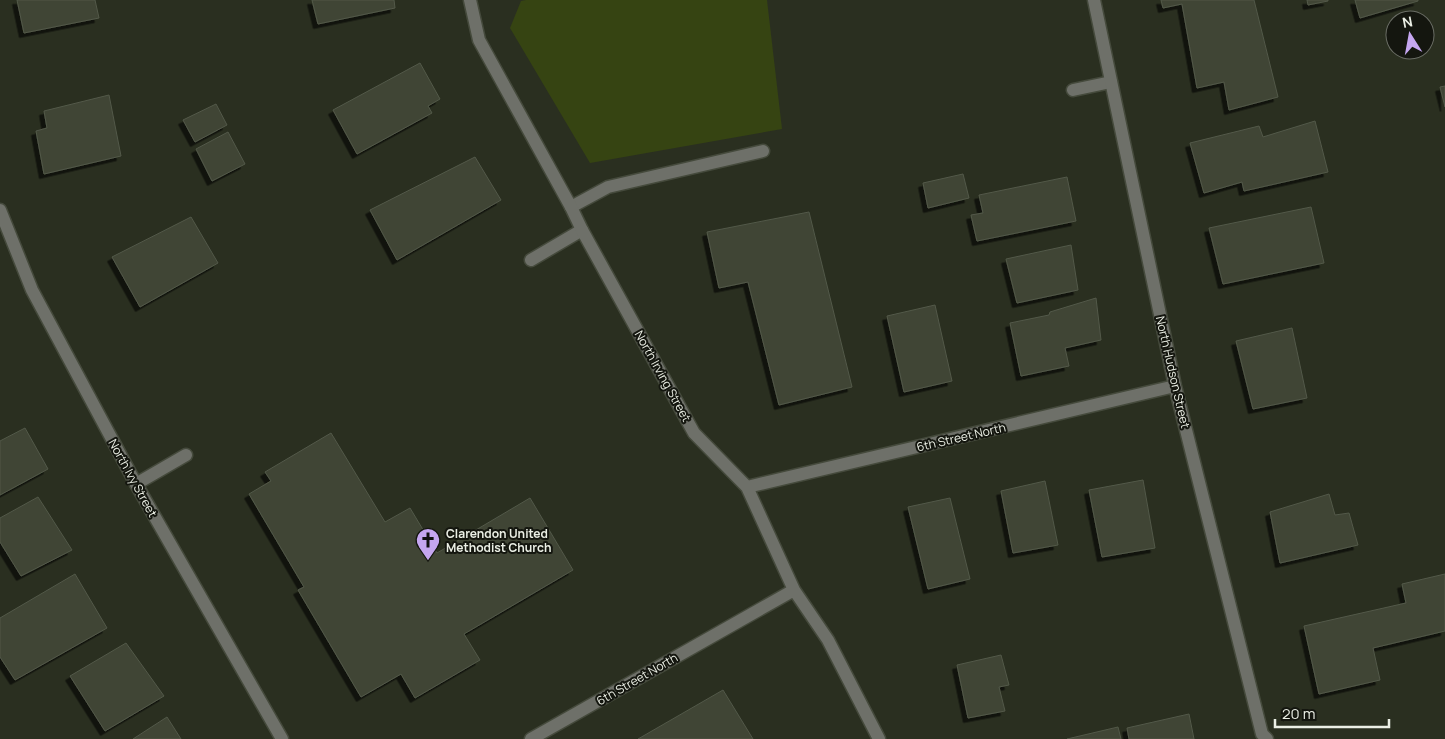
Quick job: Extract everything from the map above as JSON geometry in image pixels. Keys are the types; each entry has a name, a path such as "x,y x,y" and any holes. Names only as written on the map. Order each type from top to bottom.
{"street":[{"name":"North Irving Street","path":"470,0 479,40 694,433 747,487 794,590 828,640 879,739"},
{"name":"North Hudson Street","path":"1094,0 1175,386 1262,734 1267,739"},
{"path":"1073,90 1111,82"},
{"path":"571,207 608,187 763,151"},
{"name":"North Ivy Street","path":"0,210 32,290 136,484 282,739"},
{"path":"531,260 582,230"},
{"name":"6th Street North","path":"747,487 1175,386"},
{"path":"136,484 186,455"},
{"name":"6th Street North","path":"531,739 794,590"}],"green space":[{"path":"767,0 782,129 590,163 510,28 521,1"}],"building":[{"path":"17,0 95,0 99,18 24,33"},
{"path":"312,0 394,0 395,8 318,24"},
{"path":"1161,0 1254,0 1278,97 1229,110 1224,82 1197,88 1182,4 1163,8"},
{"path":"1307,0 1328,0 1328,1 1308,5"},
{"path":"1355,0 1418,0 1418,1 1360,18"},
{"path":"420,63 440,99 428,106 432,113 357,154 333,110"},
{"path":"1445,86 1445,107 1440,87"},
{"path":"109,95 121,156 44,174 36,131 47,128 44,111"},
{"path":"216,104 227,125 195,142 183,120"},
{"path":"1315,121 1328,172 1244,191 1242,182 1204,193 1190,143 1259,126 1263,137"},
{"path":"228,132 245,164 212,181 196,149"},
{"path":"475,157 501,200 397,260 370,210"},
{"path":"963,174 969,198 928,208 923,183"},
{"path":"1067,177 1076,221 977,241 971,215 983,213 979,195"},
{"path":"1311,207 1324,263 1223,284 1209,228"},
{"path":"809,212 852,387 779,405 748,282 719,288 707,232"},
{"path":"191,217 218,263 140,307 112,257"},
{"path":"1071,245 1078,290 1017,303 1006,259"},
{"path":"1096,298 1101,340 1065,348 1069,366 1021,376 1010,323 1049,315 1050,312"},
{"path":"935,305 952,381 904,392 887,316"},
{"path":"1292,328 1307,398 1253,409 1236,341"},
{"path":"25,428 48,469 0,495 0,441"},
{"name":"Clarendon United Methodist Church","path":"331,433 385,522 410,508 437,553 530,498 573,570 464,634 480,660 415,698 401,674 361,697 298,590 304,587 249,494 271,481 265,472"},
{"path":"1143,480 1155,548 1102,557 1089,490"},
{"path":"1045,481 1058,545 1013,553 1001,491"},
{"path":"1329,494 1335,515 1349,513 1358,545 1280,563 1270,512"},
{"path":"38,497 72,550 21,576 0,542 0,518"},
{"path":"950,498 970,579 928,589 908,507"},
{"path":"75,574 107,628 15,680 0,657 0,618"},
{"path":"1445,574 1445,631 1373,648 1380,680 1319,694 1304,626 1406,603 1402,584"},
{"path":"126,643 164,696 105,731 70,676"},
{"path":"1001,655 1009,685 999,687 1005,711 968,718 957,665"},
{"path":"723,690 753,739 638,739"},
{"path":"1189,714 1194,739 1129,739 1127,728"},
{"path":"167,717 181,739 133,739"},
{"path":"1118,727 1121,739 1067,739"}],"place":[{"name":"Clarendon United Methodist Church","path":"428,561"}]}
